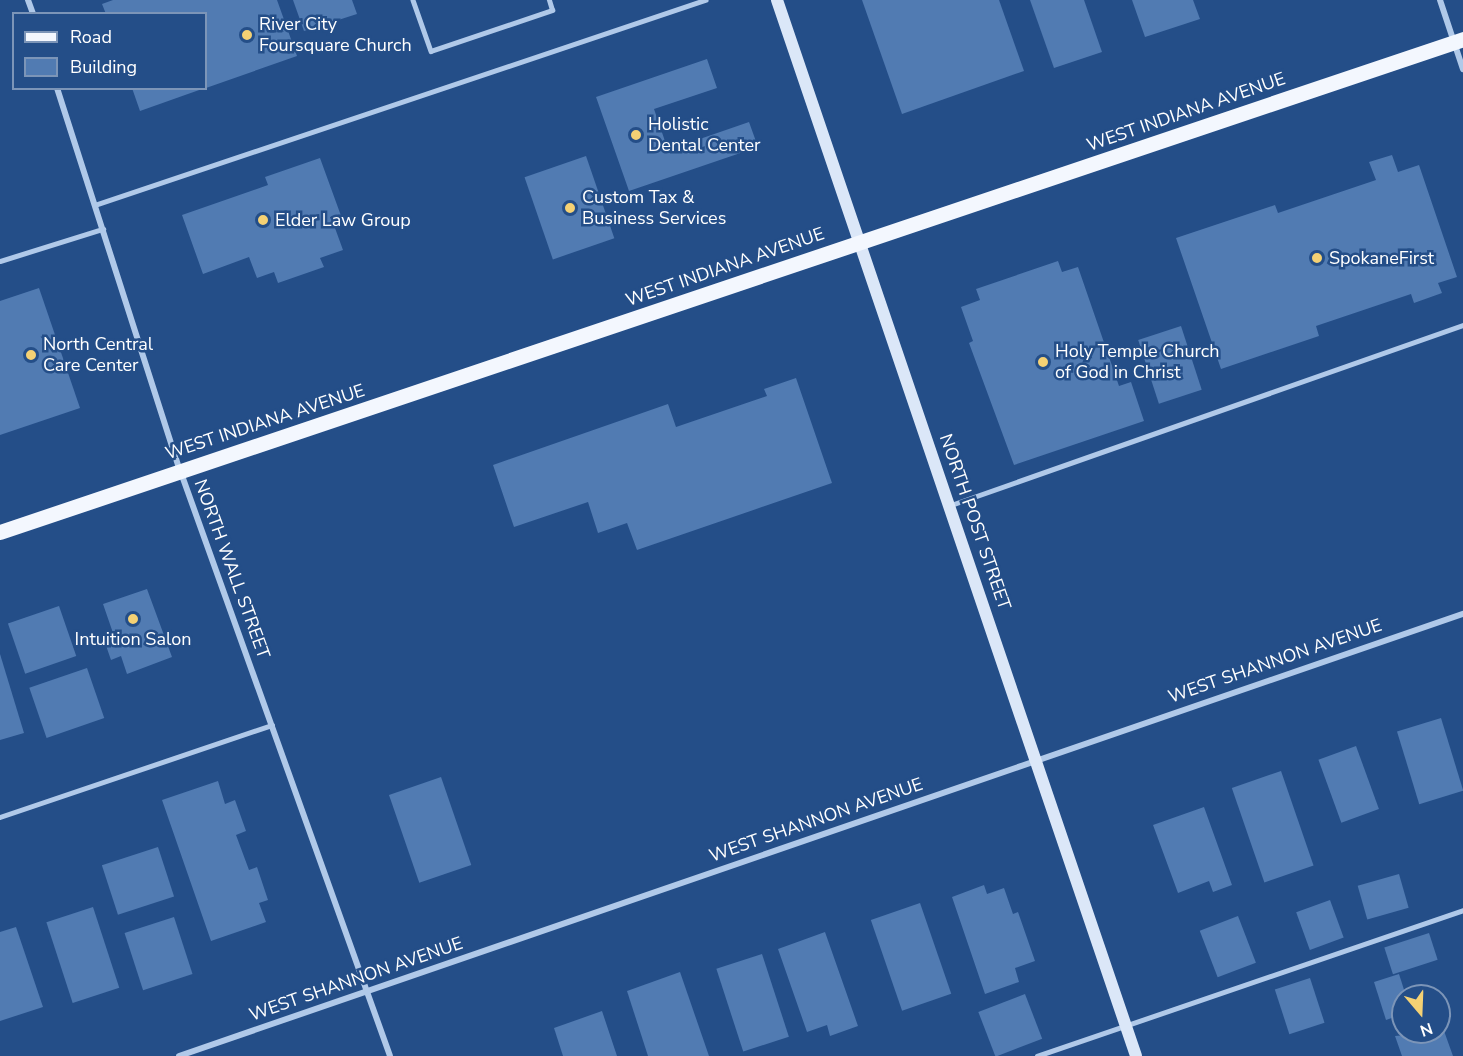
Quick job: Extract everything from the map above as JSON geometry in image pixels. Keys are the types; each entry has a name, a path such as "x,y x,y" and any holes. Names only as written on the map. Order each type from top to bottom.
{"main road":[{"name":"WEST INDIANA AVENUE","path":"0,532 1458,41"}],"street":[{"name":"NORTH POST STREET","path":"777,0 951,506 1136,1056"},
{"path":"1440,0 1458,41 1463,69"},
{"name":"NORTH WALL STREET","path":"58,90 180,470 390,1056"},
{"name":"WEST SHANNON AVENUE","path":"178,1056 1463,614"}],"lane":[{"path":"413,0 430,51 552,10 549,0"},
{"path":"94,205 705,0"},
{"path":"0,261 103,229"},
{"path":"951,506 1463,325"},
{"path":"0,817 272,725"},
{"path":"1037,1056 1463,910"}],"building":[{"name":"River City Foursquare Church","path":"113,0 277,0 297,56 207,88 207,12 105,12 102,4"},
{"path":"293,0 352,0 357,14 304,31"},
{"path":"862,0 999,0 1024,71 902,114"},
{"path":"1030,0 1084,0 1102,52 1054,68"},
{"path":"1132,0 1193,0 1200,19 1145,37"},
{"name":"Holistic Dental Center","path":"707,59 717,88 654,109 668,150 749,122 758,147 629,191 596,97"},
{"path":"133,90 199,90 140,111"},
{"name":"SpokaneFirst","path":"1392,155 1398,172 1419,165 1457,277 1438,283 1442,293 1414,303 1411,294 1316,326 1319,336 1221,369 1176,238 1275,205 1278,213 1376,180 1369,162"},
{"name":"Custom Tax & Business Services","path":"586,156 614,238 553,259 525,177"},
{"name":"Elder Law Group","path":"320,158 344,224 335,228 343,250 320,258 324,267 278,283 274,272 257,278 249,257 203,274 182,215 268,185 265,177"},
{"name":"Holy Temple Church of God in Christ","path":"1058,261 1062,272 1078,267 1119,386 1131,382 1144,421 1014,465 969,343 973,341 961,307 980,300 976,289"},
{"name":"North Central Care Center","path":"39,288 80,408 0,435 0,301"},
{"path":"1181,326 1202,390 1159,404 1138,340"},
{"path":"796,378 832,483 637,550 627,523 598,533 588,502 514,527 493,465 668,404 676,427 767,396 764,389"},
{"name":"Intuition Salon","path":"147,589 172,657 127,674 121,656 111,660 103,637 113,633 103,604"},
{"path":"59,606 76,656 25,674 8,624"},
{"path":"0,654 24,733 0,740"},
{"path":"87,668 104,718 47,738 29,688"},
{"path":"1441,718 1463,791 1419,804 1397,731"},
{"path":"1356,746 1379,809 1341,823 1318,760"},
{"path":"1281,771 1314,866 1264,882 1232,788"},
{"path":"441,777 471,865 419,883 389,795"},
{"path":"218,781 225,804 235,800 246,831 236,835 249,870 257,867 268,900 259,903 266,922 211,941 162,800"},
{"path":"1204,807 1232,885 1213,892 1209,881 1178,893 1153,825"},
{"path":"158,847 174,896 118,915 102,865"},
{"path":"1399,874 1409,908 1367,919 1358,886"},
{"path":"984,885 987,894 1004,888 1013,914 1018,912 1035,961 1015,968 1019,982 985,994 952,897"},
{"path":"1330,900 1344,938 1310,950 1296,912"},
{"path":"920,903 951,994 902,1011 871,920"},
{"path":"93,907 119,988 73,1003 46,922"},
{"path":"1238,916 1256,963 1218,977 1200,931"},
{"path":"174,917 193,974 143,990 125,933"},
{"path":"16,927 43,1007 0,1021 0,932"},
{"path":"825,932 858,1026 830,1036 827,1025 807,1032 778,949"},
{"path":"1429,933 1438,960 1393,974 1384,948"},
{"path":"762,954 789,1037 743,1052 716,969"},
{"path":"680,972 709,1056 648,1056 627,991"},
{"path":"1399,974 1402,984 1391,984 1391,1018 1386,1020 1374,982"},
{"path":"1310,978 1325,1023 1289,1034 1275,989"},
{"path":"1025,994 1042,1039 995,1056 978,1012"},
{"path":"602,1011 617,1056 563,1056 554,1028"},
{"path":"1398,1044 1449,1044 1453,1056 1402,1056"}],"place":[{"name":"River City Foursquare Church","path":"247,35"},
{"name":"Holistic Dental Center","path":"636,135"},
{"name":"Custom Tax & Business Services","path":"570,208"},
{"name":"Elder Law Group","path":"263,220"},
{"name":"SpokaneFirst","path":"1317,258"},
{"name":"North Central Care Center","path":"31,355"},
{"name":"Holy Temple Church of God in Christ","path":"1043,362"},
{"name":"Intuition Salon","path":"133,619"}]}
